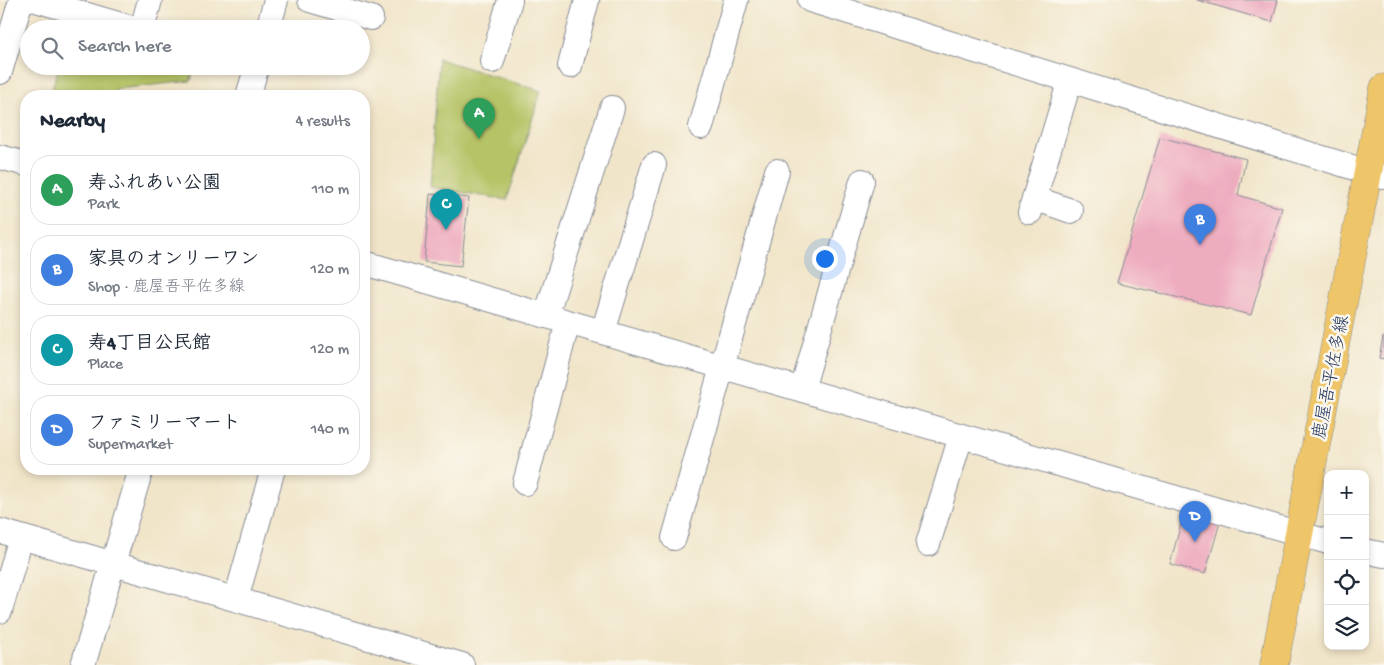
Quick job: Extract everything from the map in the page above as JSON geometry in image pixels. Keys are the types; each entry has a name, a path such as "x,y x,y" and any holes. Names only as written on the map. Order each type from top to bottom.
{"main road":[{"name":"鹿屋吾平佐多線","path":"1274,665 1376,175 1384,88"}],"street":[{"path":"0,72 21,0"},
{"path":"36,0 104,20"},
{"path":"144,20 150,0"},
{"path":"270,20 276,0"},
{"path":"310,0 371,18"},
{"path":"492,62 510,0"},
{"path":"570,66 587,0"},
{"path":"701,127 736,0"},
{"path":"810,0 1376,175"},
{"path":"250,90 254,75"},
{"path":"1070,80 1032,205 1071,211"},
{"path":"525,484 557,319 612,108"},
{"path":"0,156 20,162"},
{"path":"603,332 654,165"},
{"path":"674,538 777,171"},
{"path":"802,390 862,181"},
{"path":"370,265 1324,541"},
{"path":"928,544 961,436"},
{"path":"83,665 139,475"},
{"path":"236,600 271,475"},
{"path":"0,611 10,534 462,665"},
{"path":"1369,552 1384,555"}],"green space":[{"path":"439,59 541,91 507,200 430,187"},
{"path":"56,75 192,75 191,81 116,90 52,90"}],"building":[{"path":"1197,0 1278,0 1272,22"},
{"path":"1160,137 1246,159 1238,195 1282,208 1251,315 1117,283"},
{"path":"430,194 469,198 461,266 424,262"},
{"path":"1384,337 1384,359 1379,358"},
{"path":"1185,509 1221,519 1205,574 1170,564"}],"place":[{"name":"寿ふれあい公園","path":"479,139"},
{"name":"寿4丁目公民館","path":"446,230"},
{"name":"家具のオンリーワン","path":"1200,245"},
{"name":"ファミリーマート","path":"1195,542"}]}
